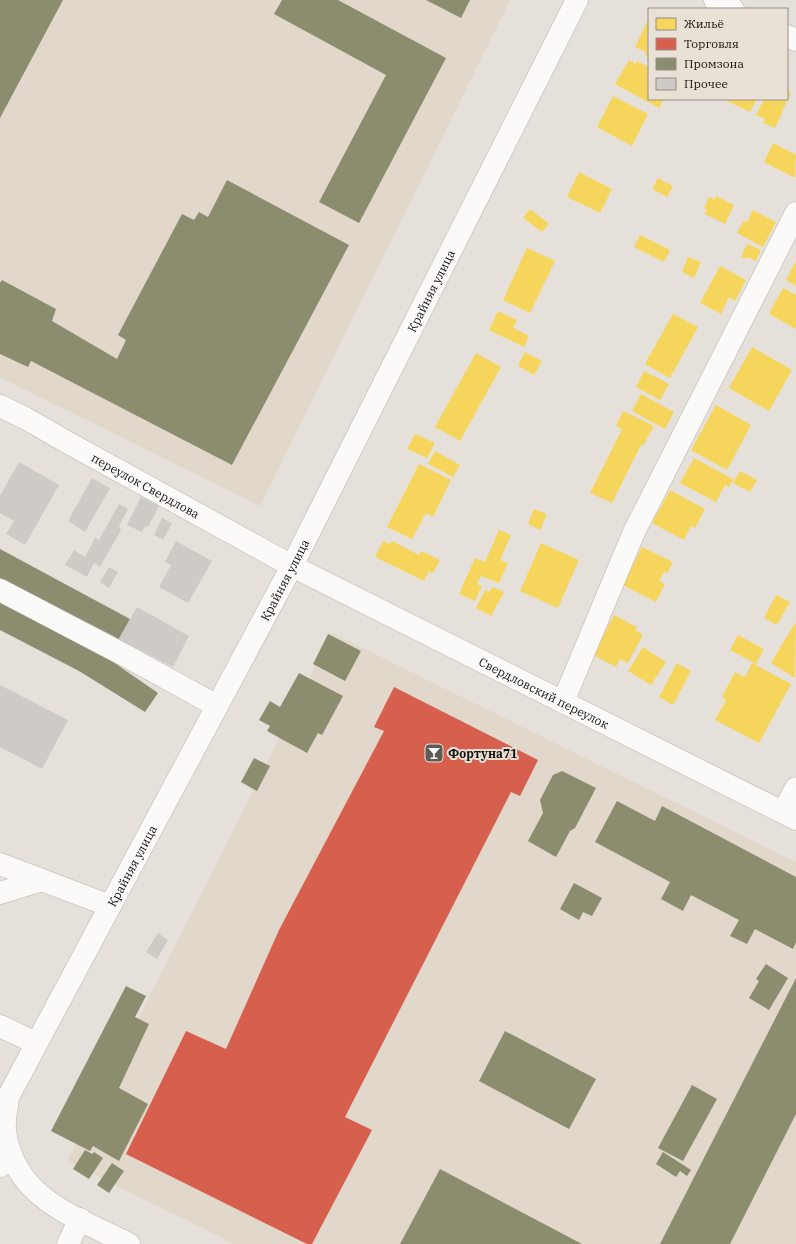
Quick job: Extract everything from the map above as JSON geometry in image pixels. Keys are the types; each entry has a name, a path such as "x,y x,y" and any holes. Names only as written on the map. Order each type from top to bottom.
{"street":[{"name":"Крайняя улица","path":"129,1244 50,1204 6,1162 5,1130 3,1119 8,1097 292,566 577,0"},
{"path":"715,0 731,8"},
{"path":"563,702 634,532 796,213"},
{"name":"переулок Свердлова","path":"0,406 25,418 65,442 292,566"},
{"name":"Свердловский переулок","path":"292,566 789,815"},
{"path":"0,590 128,657 217,706"},
{"path":"789,815 796,788"},
{"path":"0,864 110,906"},
{"path":"0,893 42,880"},
{"path":"0,1026 36,1044"},
{"path":"68,1244 80,1220"}],"shaded area":[{"path":"0,0 510,0 260,506 0,377"},
{"path":"332,633 796,862 796,1244 234,1244 67,1161"}],"building: Жильё":[{"path":"648,20 648,56 645,55 646,52 635,47"},
{"path":"629,60 636,64 637,61 648,66 648,100 663,100 659,108 615,84"},
{"path":"788,91 791,92 788,99"},
{"path":"613,96 648,114 632,146 597,127"},
{"path":"728,100 756,100 750,112"},
{"path":"764,100 787,100 775,128 763,123 765,119 756,115"},
{"path":"773,143 796,155 795,178 764,162"},
{"path":"579,172 612,189 600,213 567,197"},
{"path":"658,178 673,186 667,197 652,189"},
{"path":"716,196 734,205 725,224 705,214 707,210 704,208 709,197 715,199"},
{"path":"530,209 549,224 542,232 523,218"},
{"path":"753,210 776,222 763,247 737,233 743,221 747,222"},
{"path":"640,235 670,250 664,262 634,247"},
{"path":"747,244 761,250 756,261 748,257 746,259 741,257"},
{"path":"527,248 555,261 530,313 503,300"},
{"path":"688,257 701,262 694,278 682,272"},
{"path":"796,261 796,286 786,280"},
{"path":"720,266 746,280 735,301 729,297 721,314 700,303"},
{"path":"783,288 796,295 796,329 769,314"},
{"path":"498,311 517,320 513,328 529,336 524,347 489,330"},
{"path":"673,314 698,327 670,378 645,364"},
{"path":"752,347 792,370 769,411 729,388"},
{"path":"525,352 542,361 534,375 518,366"},
{"path":"476,353 501,367 460,441 435,427"},
{"path":"644,371 669,384 660,400 636,387"},
{"path":"641,394 674,412 665,429 632,411"},
{"path":"716,405 751,425 727,470 691,450"},
{"path":"623,411 654,426 643,446 641,445 612,503 590,493 622,429 616,426"},
{"path":"415,434 435,443 427,458 407,449"},
{"path":"435,451 460,465 453,477 428,464"},
{"path":"694,458 733,479 729,487 725,485 716,502 680,483"},
{"path":"419,464 451,480 433,517 426,513 412,539 387,527"},
{"path":"740,471 757,480 750,492 733,483"},
{"path":"670,490 705,509 695,528 691,526 684,540 652,523"},
{"path":"534,509 547,514 540,530 528,524"},
{"path":"499,530 511,535 500,560 508,563 499,583 481,576 477,584 482,586 475,601 459,594 475,558 485,562"},
{"path":"383,541 390,544 392,541 419,555 421,551 440,560 433,573 429,571 424,581 375,557"},
{"path":"541,543 579,560 558,608 520,591"},
{"path":"642,547 673,562 667,573 664,572 659,581 665,584 656,602 623,585"},
{"path":"493,587 504,592 491,616 476,608 485,590 489,592"},
{"path":"776,595 790,602 777,625 764,618"},
{"path":"614,615 637,627 635,630 643,635 628,663 620,659 616,667 593,655"},
{"path":"795,623 796,624 795,678 771,663"},
{"path":"738,635 764,649 756,664 730,650"},
{"path":"643,647 666,662 651,685 628,671"},
{"path":"677,663 691,671 673,705 659,697"},
{"path":"752,663 791,684 759,743 715,720 726,700 722,697 735,672 745,677"}],"building: Торговля":[{"path":"394,687 538,760 520,796 511,792 345,1117 372,1130 312,1244 307,1244 126,1154 186,1031 226,1049 279,930 384,731 374,727"}],"building: Промзона":[{"path":"0,0 63,0 0,118"},
{"path":"282,0 338,0 446,58 359,223 319,202 386,75 274,14"},
{"path":"426,0 470,0 461,18"},
{"path":"227,180 349,245 232,465 31,361 28,367 0,354 0,283 2,280 56,309 52,321 117,359 126,340 118,335 182,214 194,220 199,212 208,217"},
{"path":"0,549 130,619 119,639 0,578"},
{"path":"0,602 103,655 158,693 145,712 79,671 0,630"},
{"path":"328,634 361,651 345,681 313,664"},
{"path":"299,673 343,696 322,735 318,733 307,753 267,731 270,726 259,720 270,701 280,707"},
{"path":"254,758 270,766 257,791 241,782"},
{"path":"562,771 596,788 575,828 570,831 556,857 528,841 543,813 540,800 553,775"},
{"path":"617,801 655,821 662,806 796,877 796,942 793,949 755,929 747,944 730,936 739,920 691,895 683,911 661,899 670,882 595,842"},
{"path":"574,883 602,898 592,916 583,912 579,920 560,909"},
{"path":"766,964 788,978 769,1010 749,998 759,981 756,979"},
{"path":"796,978 796,1114 730,1244 660,1244"},
{"path":"126,986 146,996 135,1017 149,1024 119,1088 148,1104 119,1161 93,1146 90,1151 51,1131"},
{"path":"505,1031 596,1079 569,1129 479,1081"},
{"path":"692,1085 717,1099 683,1161 658,1148"},
{"path":"85,1150 92,1154 94,1152 103,1158 89,1179 73,1169"},
{"path":"663,1152 691,1170 687,1176 680,1171 676,1177 656,1164"},
{"path":"112,1163 124,1171 109,1193 97,1185"},
{"path":"440,1169 582,1244 400,1244"}],"building: Прочее":[{"path":"19,462 59,485 25,545 6,534 14,521 0,513 0,496"},
{"path":"92,478 110,488 85,532 68,521"},
{"path":"141,497 159,506 148,527 145,526 142,532 127,525"},
{"path":"119,504 128,509 119,526 121,530 100,567 94,563 87,577 65,565 74,550 85,557 95,538 99,540"},
{"path":"162,518 172,523 163,540 154,535"},
{"path":"176,541 212,561 188,603 159,587 171,565 165,562"},
{"path":"109,567 118,572 109,588 100,582"},
{"path":"137,607 189,636 173,667 119,639"},
{"path":"0,685 68,720 42,769 0,747"},
{"path":"158,933 168,940 157,959 146,952"}],"place":[{"name":"Фортуна71","path":"434,753"}]}
